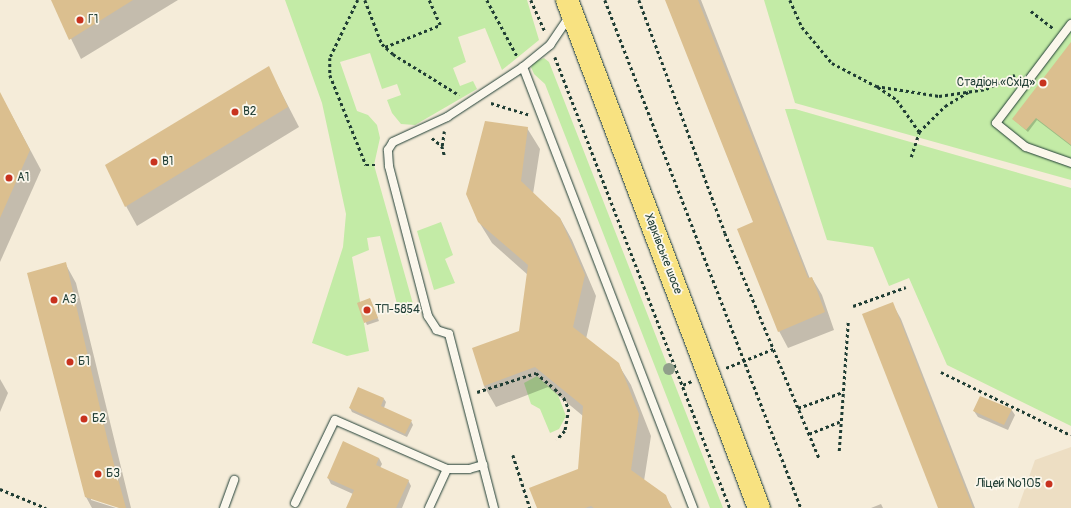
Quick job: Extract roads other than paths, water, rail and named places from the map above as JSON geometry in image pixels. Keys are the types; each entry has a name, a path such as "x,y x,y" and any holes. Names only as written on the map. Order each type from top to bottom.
{"main road":[{"name":"Харківське шосе","path":"569,6 759,508"}],"lane":[{"path":"494,508 449,334 437,330 428,316 389,166 388,150 393,142 447,117 523,67 550,45 569,6"},
{"path":"1071,24 996,123 1026,147 1071,163"},
{"path":"523,67 692,508"},
{"path":"295,503 335,420 447,469 469,469 483,465"},
{"path":"429,508 447,469"},
{"path":"224,508 234,480"}],"place":[{"name":"Г1","path":"80,20"},
{"name":"Стадіон «Схід»","path":"1043,83"},
{"name":"В2","path":"235,112"},
{"name":"В1","path":"154,162"},
{"name":"А1","path":"9,178"},
{"name":"А3","path":"54,300"},
{"name":"ТП-5854","path":"367,310"},
{"name":"Б1","path":"70,362"},
{"name":"Б2","path":"84,419"},
{"name":"Б3","path":"98,474"},
{"name":"Ліцей №105","path":"1049,484"}]}
